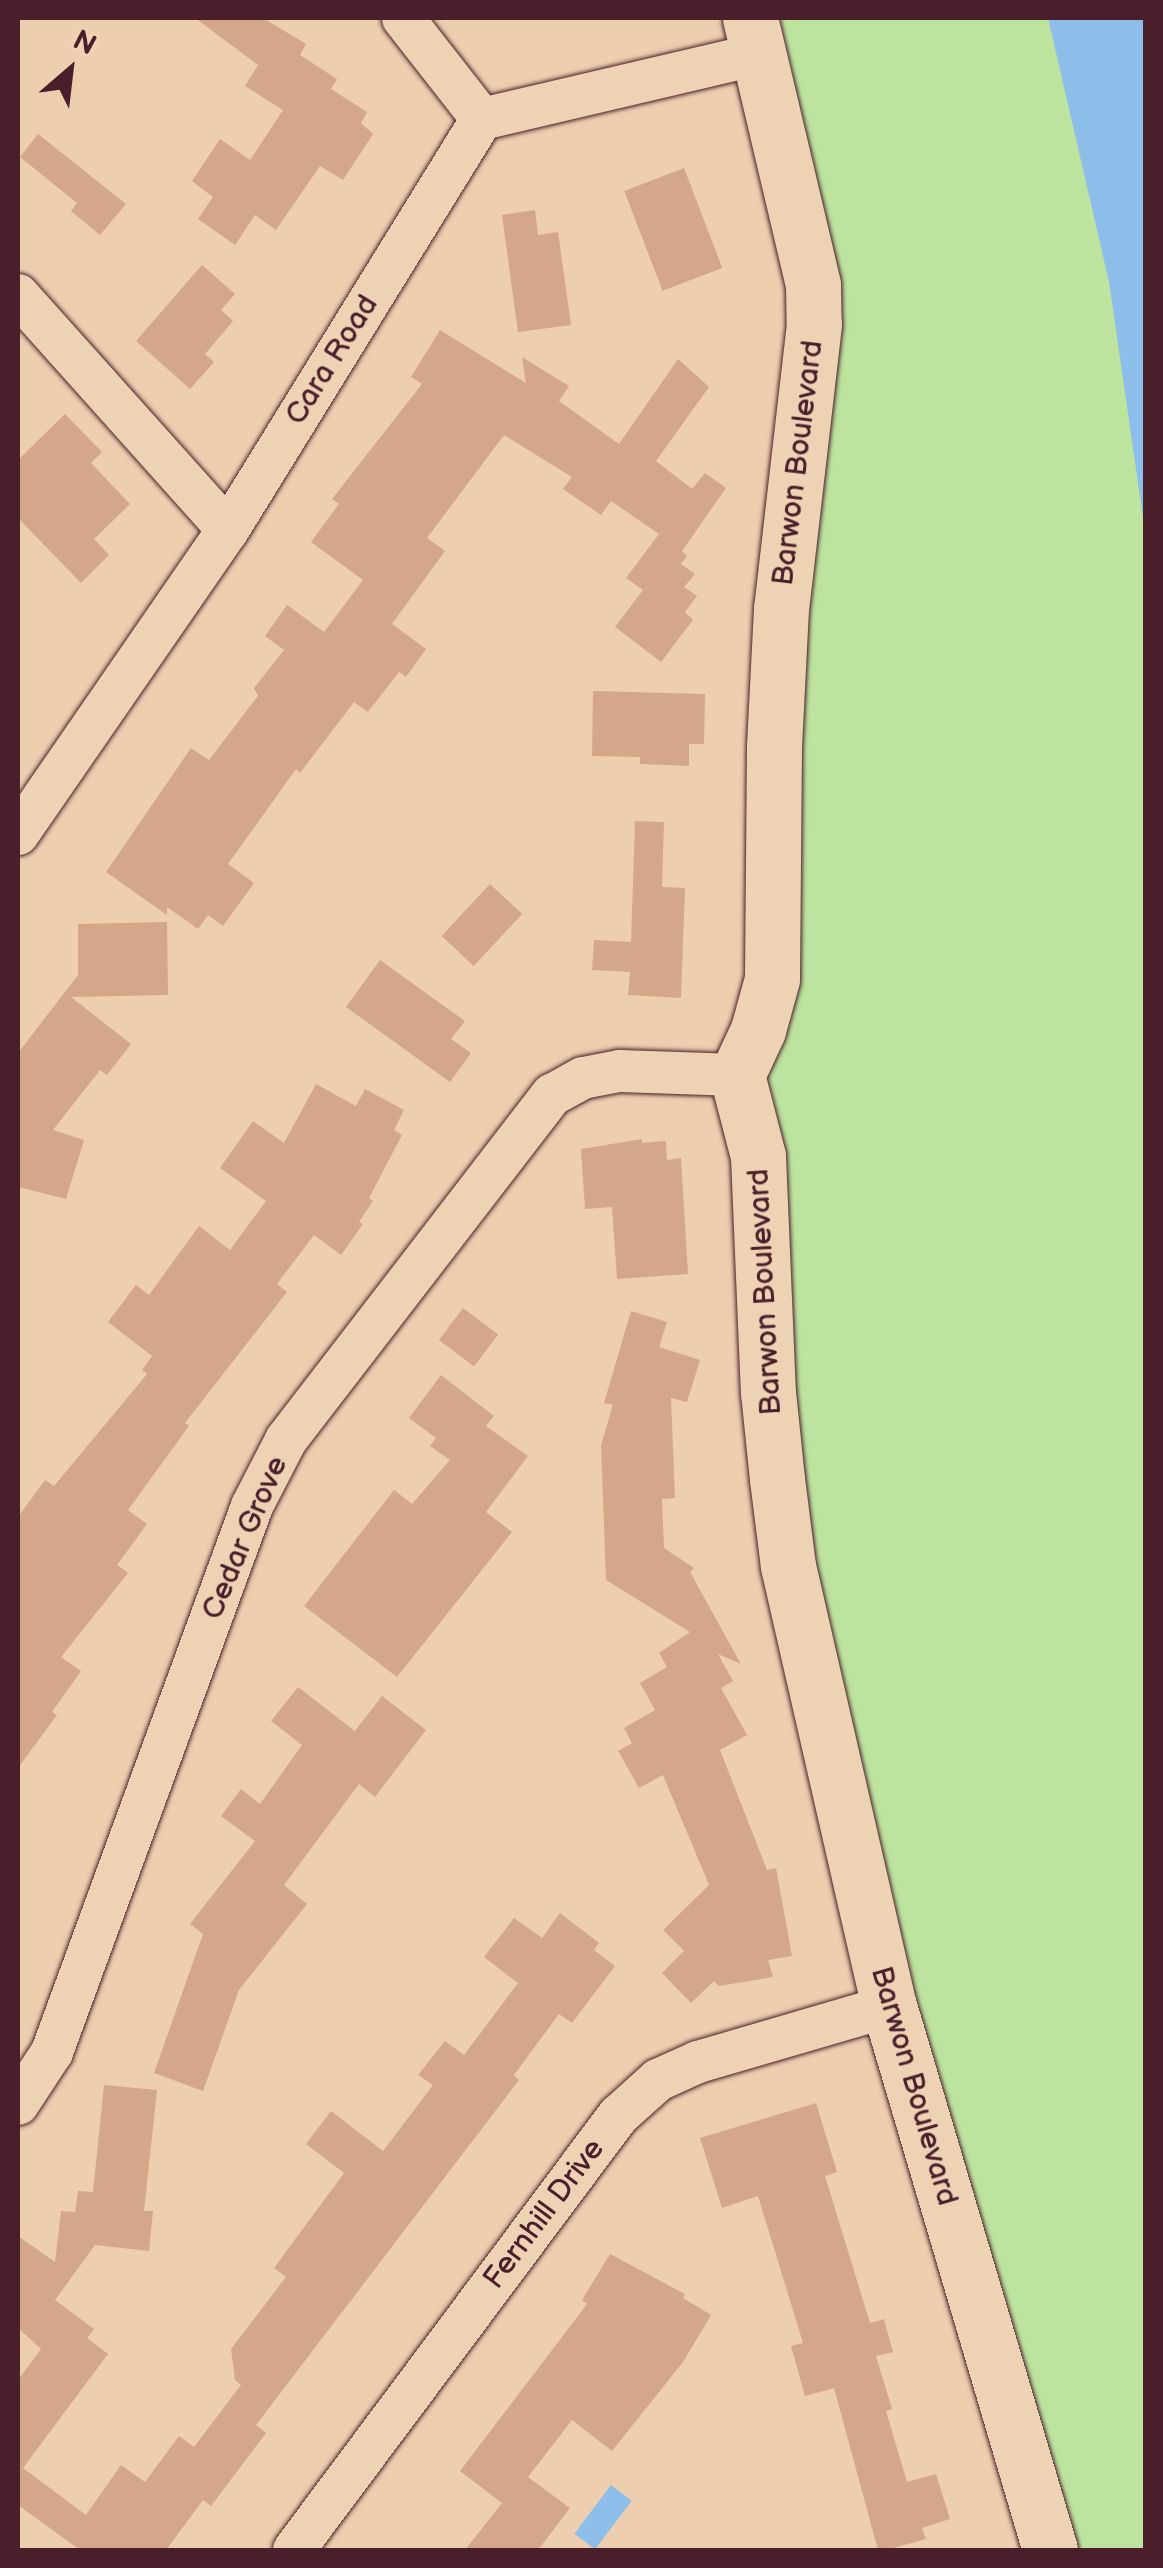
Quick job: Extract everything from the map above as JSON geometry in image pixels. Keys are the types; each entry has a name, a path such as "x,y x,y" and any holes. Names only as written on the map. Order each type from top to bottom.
{"street":[{"path":"402,18 482,118 755,36"},
{"name":"Barwon Boulevard","path":"755,36 812,285 814,324 781,608 773,767 772,979 758,1030 737,1074 758,1156 768,1392 788,1566 889,2006 1050,2550"},
{"name":"Cara Road","path":"18,834 228,530 482,118"},
{"path":"18,295 228,530"},
{"name":"Cedar Grove","path":"18,2104 52,2052 252,1506 286,1440 552,1095 583,1078 620,1070 737,1074"},
{"name":"Fernhill Drive","path":"294,2550 618,2116 658,2080 698,2062 889,2006"}],"green space":[{"path":"750,18 1048,18 1109,281 1146,531 1145,2550 1050,2550 788,1566 758,1030 807,409"}],"water":[{"path":"1048,18 1145,18 1145,531 1109,282"},
{"path":"611,2485 632,2501 595,2549 574,2534"}],"building":[{"path":"195,18 263,18 306,44 300,55 337,79 331,89 367,112 361,123 373,134 343,180 320,166 276,230 255,215 235,245 198,219 213,197 192,181 220,139 250,160 283,110 245,86 258,65"},
{"path":"38,134 126,204 100,235 71,211 77,203 20,157"},
{"path":"684,168 722,268 663,291 624,191"},
{"path":"535,210 538,235 558,232 571,325 518,332 502,215"},
{"path":"202,265 235,294 221,310 233,321 205,354 214,362 190,389 136,341"},
{"path":"440,330 526,383 522,357 569,386 559,401 619,444 678,359 709,387 656,461 692,489 705,473 726,488 682,551 687,556 681,564 695,574 684,587 697,596 685,612 693,620 661,662 615,627 643,590 626,578 659,534 611,501 601,515 563,489 572,477 504,435 427,538 445,551 392,624 426,649 406,677 399,672 368,712 354,702 300,773 296,769 228,864 254,883 223,926 208,915 198,929 167,907 167,915 106,872 191,748 209,760 258,696 254,688 284,650 265,636 287,605 324,632 363,580 311,542 339,504 332,499 422,384 411,377"},
{"path":"65,414 102,452 91,463 130,504 94,539 109,555 81,583 18,518 18,460"},
{"path":"593,691 705,694 704,744 689,744 689,766 640,764 640,757 592,756"},
{"path":"635,821 664,822 662,887 685,888 681,998 628,995 630,972 592,970 594,940 631,942"},
{"path":"490,884 522,914 474,966 442,936"},
{"path":"167,922 168,995 71,997 131,1044 107,1075 100,1070 53,1130 84,1140 66,1199 18,1187 18,1053 78,975 78,924"},
{"path":"380,960 465,1021 451,1039 471,1053 450,1082 346,1007"},
{"path":"316,1084 356,1106 365,1089 404,1110 394,1130 402,1135 369,1198 373,1201 359,1222 363,1224 341,1255 314,1235 277,1284 287,1292 185,1423 189,1426 128,1510 147,1524 117,1565 128,1573 61,1657 81,1671 52,1712 57,1715 18,1768 18,1517 45,1480 54,1486 147,1374 142,1370 152,1356 108,1322 136,1285 149,1295 199,1226 230,1250 266,1201 220,1168 253,1121 284,1143"},
{"path":"642,1139 642,1143 666,1141 667,1160 681,1158 688,1274 617,1279 612,1207 585,1209 581,1149"},
{"path":"463,1308 498,1334 474,1366 439,1340"},
{"path":"631,1311 667,1322 659,1347 700,1360 687,1402 671,1398 675,1498 662,1499 664,1548 694,1568 690,1572 741,1664 718,1654 733,1681 721,1688 747,1735 720,1750 767,1870 776,1868 792,1956 768,1960 773,1977 719,1986 714,1981 691,2003 662,1973 684,1951 663,1930 709,1885 663,1775 639,1788 618,1751 632,1743 624,1728 655,1710 640,1683 667,1667 659,1653 690,1632 606,1580 601,1445 613,1405 604,1403"},
{"path":"441,1375 494,1416 486,1426 528,1456 486,1512 512,1532 397,1677 304,1606 394,1490 412,1504 450,1460 430,1446 436,1438 409,1418"},
{"path":"298,1687 355,1731 382,1696 426,1730 375,1797 359,1784 284,1885 307,1904 239,1990 203,2091 154,2073 203,1934 190,1924 255,1841 221,1816 241,1789 260,1804 302,1745 271,1721"},
{"path":"560,1913 599,1943 594,1950 615,1966 572,2023 559,2014 514,2075 519,2080 256,2425 266,2433 211,2506 203,2500 166,2550 80,2550 18,2505 18,2380 41,2349 18,2328 18,2236 55,2262 61,2211 75,2212 78,2191 93,2192 104,2085 157,2090 144,2211 153,2211 149,2251 95,2245 55,2300 94,2329 87,2338 108,2354 23,2468 86,2515 121,2465 145,2482 179,2436 194,2447 241,2385 235,2380 231,2349 286,2277 274,2268 344,2173 306,2144 331,2111 383,2151 433,2085 418,2075 445,2041 464,2055 518,1983 484,1957 514,1918 542,1938"},
{"path":"816,2103 837,2172 825,2176 870,2323 884,2319 893,2352 876,2356 892,2409 886,2411 907,2482 936,2474 950,2519 922,2528 926,2539 886,2550 878,2550 834,2388 805,2396 791,2346 803,2343 758,2196 722,2208 700,2138"},
{"path":"610,2254 685,2294 683,2298 711,2315 683,2362 612,2451 572,2420 528,2477 570,2508 538,2550 465,2550 502,2503 460,2471 587,2304 582,2300"}]}
